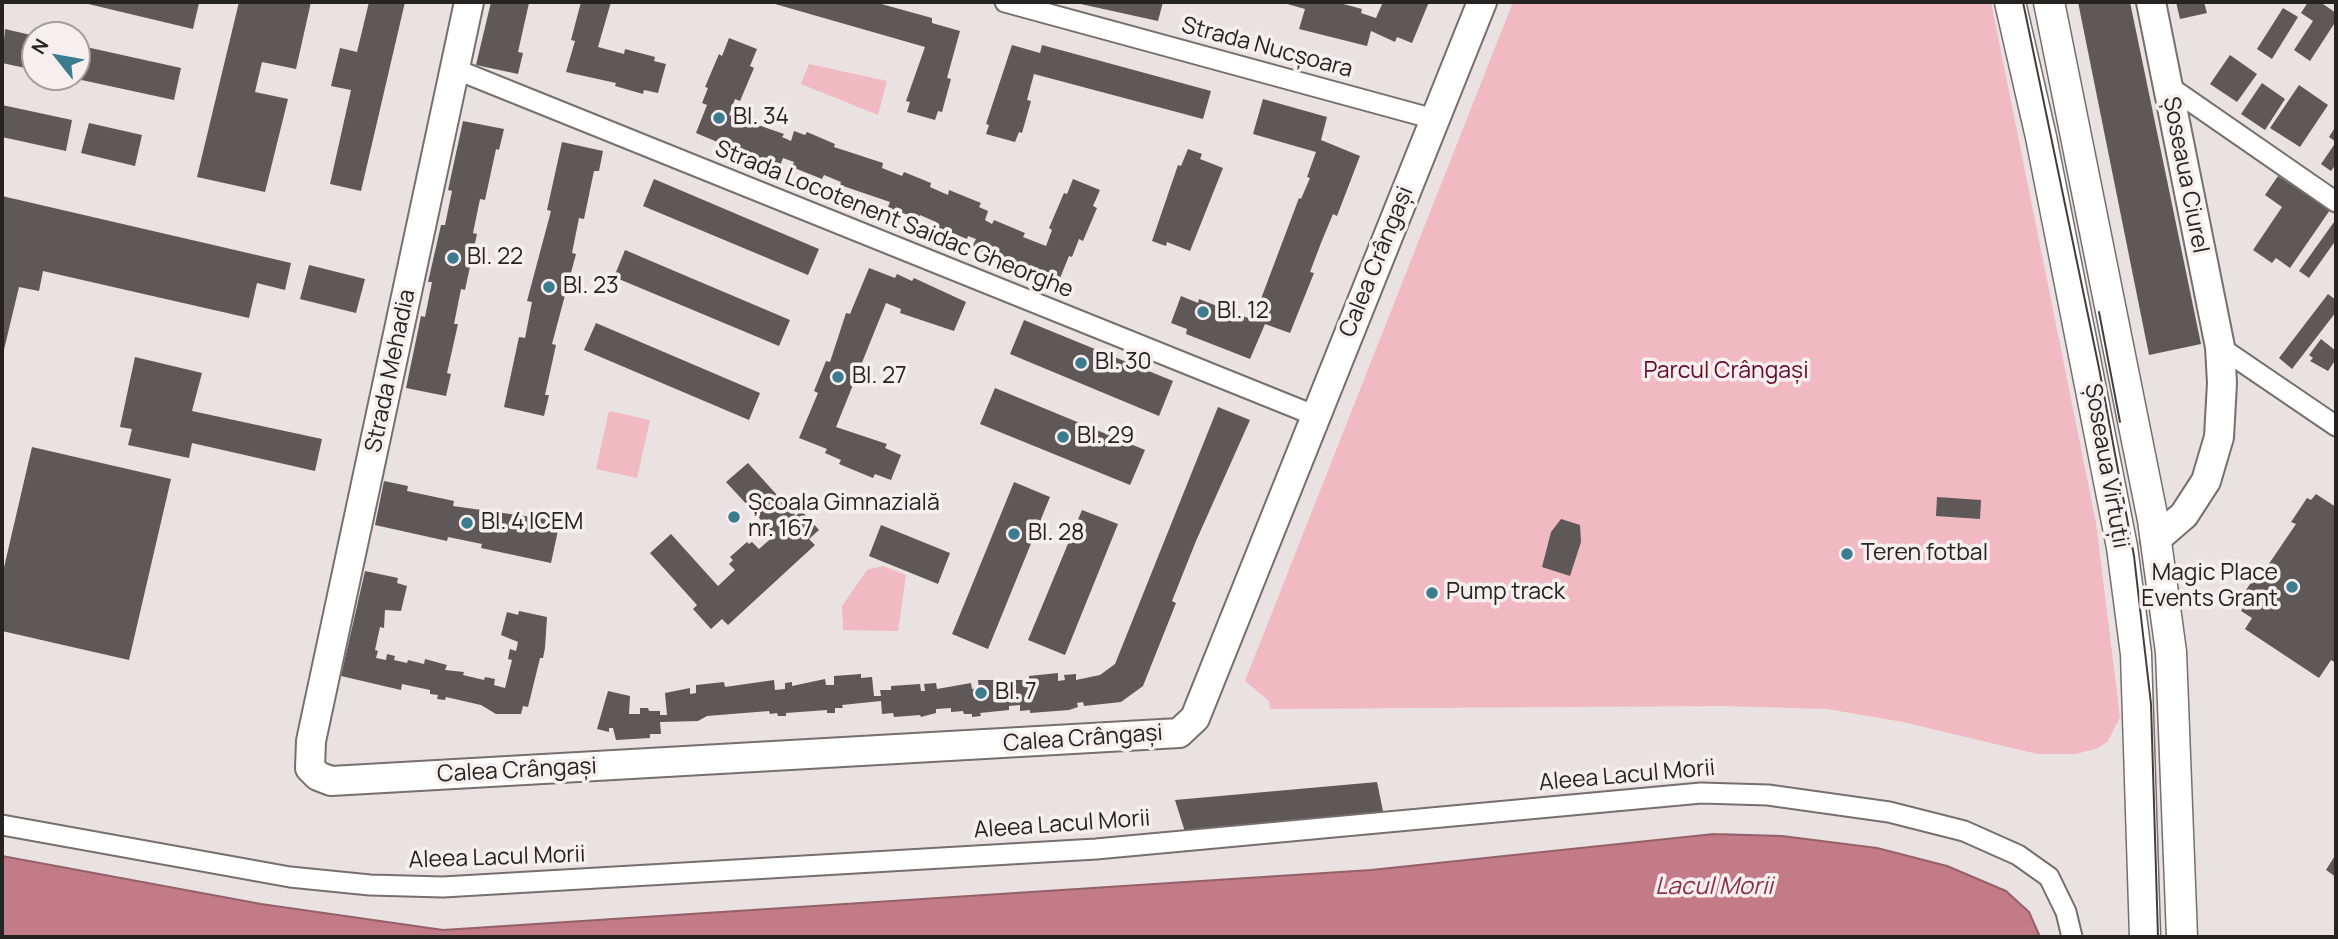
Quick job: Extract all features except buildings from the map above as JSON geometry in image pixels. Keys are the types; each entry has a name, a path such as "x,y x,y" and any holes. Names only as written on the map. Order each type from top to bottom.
{"main road":[{"name":"Șoseaua Virtuții","path":"2010,2 2044,150 2122,547 2136,653 2145,937"},
{"name":"Șoseaua Virtuții","path":"2049,2 2150,500 2171,652 2182,937"}],"street":[{"name":"Strada Mehadia","path":"311,741 469,2"},
{"name":"Strada Nucșoara","path":"1005,2 1434,119"},
{"name":"Calea Crângași","path":"311,741 310,768 318,776 331,781 1179,733 1195,718 1482,2"},
{"name":"Șoseaua Ciurel","path":"2151,2 2220,347 2220,428 2211,467 2191,507 2155,540"},
{"name":"Strada Locotenent Saidac Gheorghe","path":"455,69 1315,416"},
{"path":"2166,85 2336,202"},
{"name":"Șoseaua Ciurel","path":"2150,500 2169,502 2189,476 2202,441 2220,347"},
{"path":"2220,347 2336,426"},
{"name":"Aleea Lacul Morii","path":"2,825 290,877 370,885 443,887 1096,849 1701,793 1768,795 1889,812 1964,831 2018,855 2049,877 2066,912 2071,937"}],"green space":[{"name":"Parcul Crângași","path":"1513,2 1991,2 2096,523 2120,717 2108,741 2098,748 2076,754 2037,754 1903,722 1827,709 1721,706 1270,709 1269,701 1245,681"},
{"path":"809,64 887,81 878,115 801,84"},
{"path":"609,411 650,420 637,478 596,469"},
{"path":"883,566 906,575 898,631 843,630 842,606 867,570"}],"water":[{"name":"Lacul Morii","path":"1714,834 1782,836 1877,848 1947,866 2006,891 2029,912 2040,937 2,937 2,856 261,904 443,930 1371,870"}],"tram line":[{"path":"2023,2 2099,368 2134,556 2151,704 2158,937"},
{"path":"2099,312 2120,422"}],"place":[{"name":"Bl. 34","path":"719,118"},
{"name":"Bl. 22","path":"453,258"},
{"name":"Bl. 23","path":"549,287"},
{"name":"Bl. 12","path":"1203,312"},
{"name":"Bl. 30","path":"1081,363"},
{"name":"Bl. 27","path":"838,377"},
{"name":"Bl. 29","path":"1063,437"},
{"name":"Școala Gimnazială nr. 167","path":"734,517"},
{"name":"Bl. 4 ICEM","path":"467,523"},
{"name":"Bl. 28","path":"1014,534"},
{"name":"Teren fotbal","path":"1847,554"},
{"name":"Magic Place Events Grant","path":"2292,587"},
{"name":"Pump track","path":"1432,593"},
{"name":"Bl. 7","path":"981,693"}]}
